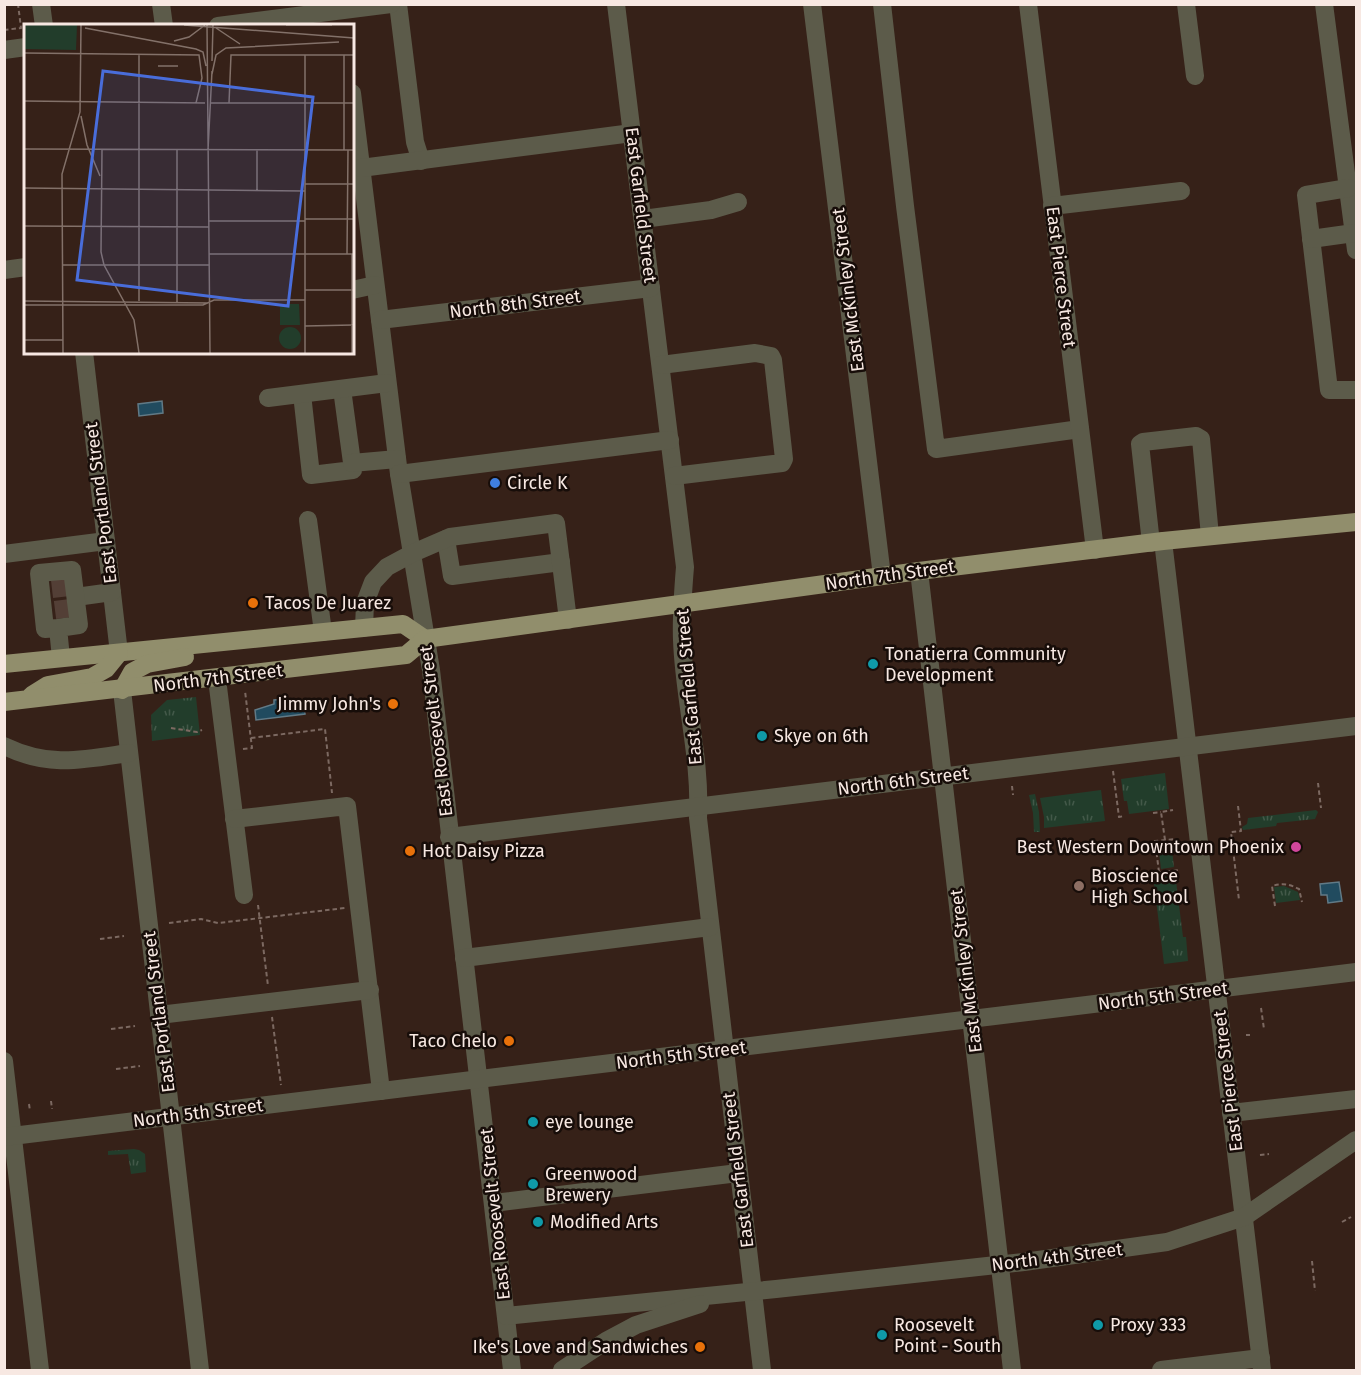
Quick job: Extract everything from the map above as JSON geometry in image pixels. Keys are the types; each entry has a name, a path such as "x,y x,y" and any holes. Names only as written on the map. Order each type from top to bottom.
{"main road":[{"name":"North 7th Street","path":"4,702 406,656 425,639 919,571 1210,536 1356,522"},
{"name":"North 7th Street","path":"4,664 403,624 425,639"},
{"path":"122,690 132,672 147,664 190,656 210,644"},
{"path":"25,700 48,685 92,677 106,669 119,653"}],"street":[{"path":"41,4 44,24"},
{"path":"161,4 164,24"},
{"path":"240,24 344,14 392,4"},
{"path":"398,4 415,142 421,160"},
{"name":"East Garfield Street","path":"616,4 685,567 681,605 682,641 698,781 699,827 762,1371"},
{"name":"East McKinley Street","path":"813,4 882,576"},
{"path":"882,4 936,449 1080,429"},
{"name":"East Pierce Street","path":"1028,4 1095,550"},
{"path":"1186,4 1195,76"},
{"path":"1311,239 1355,242 1348,188 1349,135 1324,4"},
{"path":"4,50 24,47"},
{"name":"East Roosevelt Street","path":"354,110 398,467 431,670 512,1371"},
{"path":"361,168 632,133"},
{"path":"1348,188 1306,195 1329,390 1356,390"},
{"path":"1052,206 1181,191"},
{"path":"643,219 711,210 738,202"},
{"path":"4,270 24,267"},
{"path":"354,290 375,285"},
{"name":"North 8th Street","path":"380,320 651,288"},
{"path":"661,365 755,353 771,356 773,360 783,463 674,476"},
{"name":"East Portland Street","path":"84,354 119,653"},
{"path":"268,398 387,383"},
{"path":"302,394 311,475 353,470 342,389"},
{"name":"East Pierce Street","path":"1210,536 1201,439 1197,436 1140,444 1188,747 1262,1364"},
{"path":"352,463 398,467 670,440"},
{"path":"308,520 323,632"},
{"path":"364,628 365,603 373,582 387,567 446,539 556,523 568,620"},
{"path":"446,539 452,576 561,562"},
{"path":"4,554 106,541"},
{"name":"East McKinley Street","path":"919,571 1012,1371"},
{"path":"61,658 62,601 112,592"},
{"path":"217,679 234,819 251,899"},
{"name":"East Portland Street","path":"122,690 200,1371"},
{"name":"North 6th Street","path":"449,837 1356,726"},
{"path":"4,746 20,754 45,760 72,762 129,753"},
{"path":"234,819 347,806 381,1091"},
{"path":"464,958 710,927"},
{"name":"North 5th Street","path":"9,1136 1356,972"},
{"path":"159,1015 370,990"},
{"path":"4,1061 9,1136 40,1371"},
{"path":"1231,1113 1356,1099"},
{"name":"North 4th Street","path":"506,1316 753,1292 1000,1264 1167,1242 1244,1217 1356,1140"},
{"path":"494,1203 738,1173"},
{"name":"North 4th Street","path":"562,1371 606,1341 636,1325 730,1294"},
{"path":"1161,1371 1262,1364"}],"path":[{"path":"4,30 21,28 18,4"},
{"path":"239,749 252,748 245,689"},
{"path":"171,728 201,730"},
{"path":"251,738 324,729 333,799"},
{"path":"1113,767 1119,817 1124,816"},
{"path":"1012,780 1014,795"},
{"path":"1318,783 1321,808"},
{"path":"1238,806 1241,831 1231,832 1239,900"},
{"path":"1153,813 1173,810"},
{"path":"1161,812 1162,839"},
{"path":"1159,872 1155,842 1162,839 1176,839"},
{"path":"1151,873 1180,870"},
{"path":"1275,906 1272,886 1280,884 1288,884 1299,889 1302,902"},
{"path":"251,899 259,918 268,988"},
{"path":"169,923 201,919 219,923 347,908"},
{"path":"100,939 124,936"},
{"path":"1262,1008 1264,1029"},
{"path":"271,1010 281,1085"},
{"path":"111,1029 135,1026"},
{"path":"116,1069 140,1066"},
{"path":"51,1101 52,1108"},
{"path":"29,1104 30,1111"},
{"path":"1260,1155 1269,1154"},
{"path":"1342,1222 1351,1217"},
{"path":"1312,1261 1315,1291"}],"green space":[{"path":"196,697 200,735 152,741 151,715 167,700"},
{"path":"1165,773 1169,809 1129,814 1127,801 1124,801 1121,779"},
{"path":"1101,790 1105,821 1044,828 1040,798"},
{"path":"1035,794 1040,832 1034,832 1029,795"},
{"path":"1316,810 1318,812 1315,819 1243,830 1242,827 1247,824 1248,818"},
{"path":"1171,842 1174,867 1161,869 1158,843"},
{"path":"1175,873 1188,961 1164,964 1153,876"},
{"path":"1284,886 1298,892 1300,900 1276,903 1274,887"},
{"path":"134,1149 145,1154 146,1172 131,1174 128,1154 108,1155 108,1151"}],"water":[{"path":"162,401 163,413 139,416 138,404"},
{"path":"286,699 287,702 304,704 305,714 256,720 255,710 274,704 274,700"},
{"path":"1339,882 1342,901 1328,903 1327,895 1321,895 1320,884"}],"tunnel":[{"path":"52,589 69,587"},
{"path":"55,610 71,608"}],"place":[{"name":"Circle K","path":"495,483"},
{"name":"Tacos De Juarez","path":"253,603"},
{"name":"Tonatierra Community Development","path":"873,664"},
{"name":"Jimmy John's","path":"393,704"},
{"name":"Skye on 6th","path":"762,736"},
{"name":"Best Western Downtown Phoenix","path":"1296,847"},
{"name":"Hot Daisy Pizza","path":"410,851"},
{"name":"Bioscience High School","path":"1079,886"},
{"name":"Taco Chelo","path":"509,1041"},
{"name":"eye lounge","path":"533,1122"},
{"name":"Greenwood Brewery","path":"533,1184"},
{"name":"Modified Arts","path":"538,1222"},
{"name":"Proxy 333","path":"1098,1325"},
{"name":"Roosevelt Point - South","path":"882,1335"},
{"name":"Ike's Love and Sandwiches","path":"700,1347"}]}
